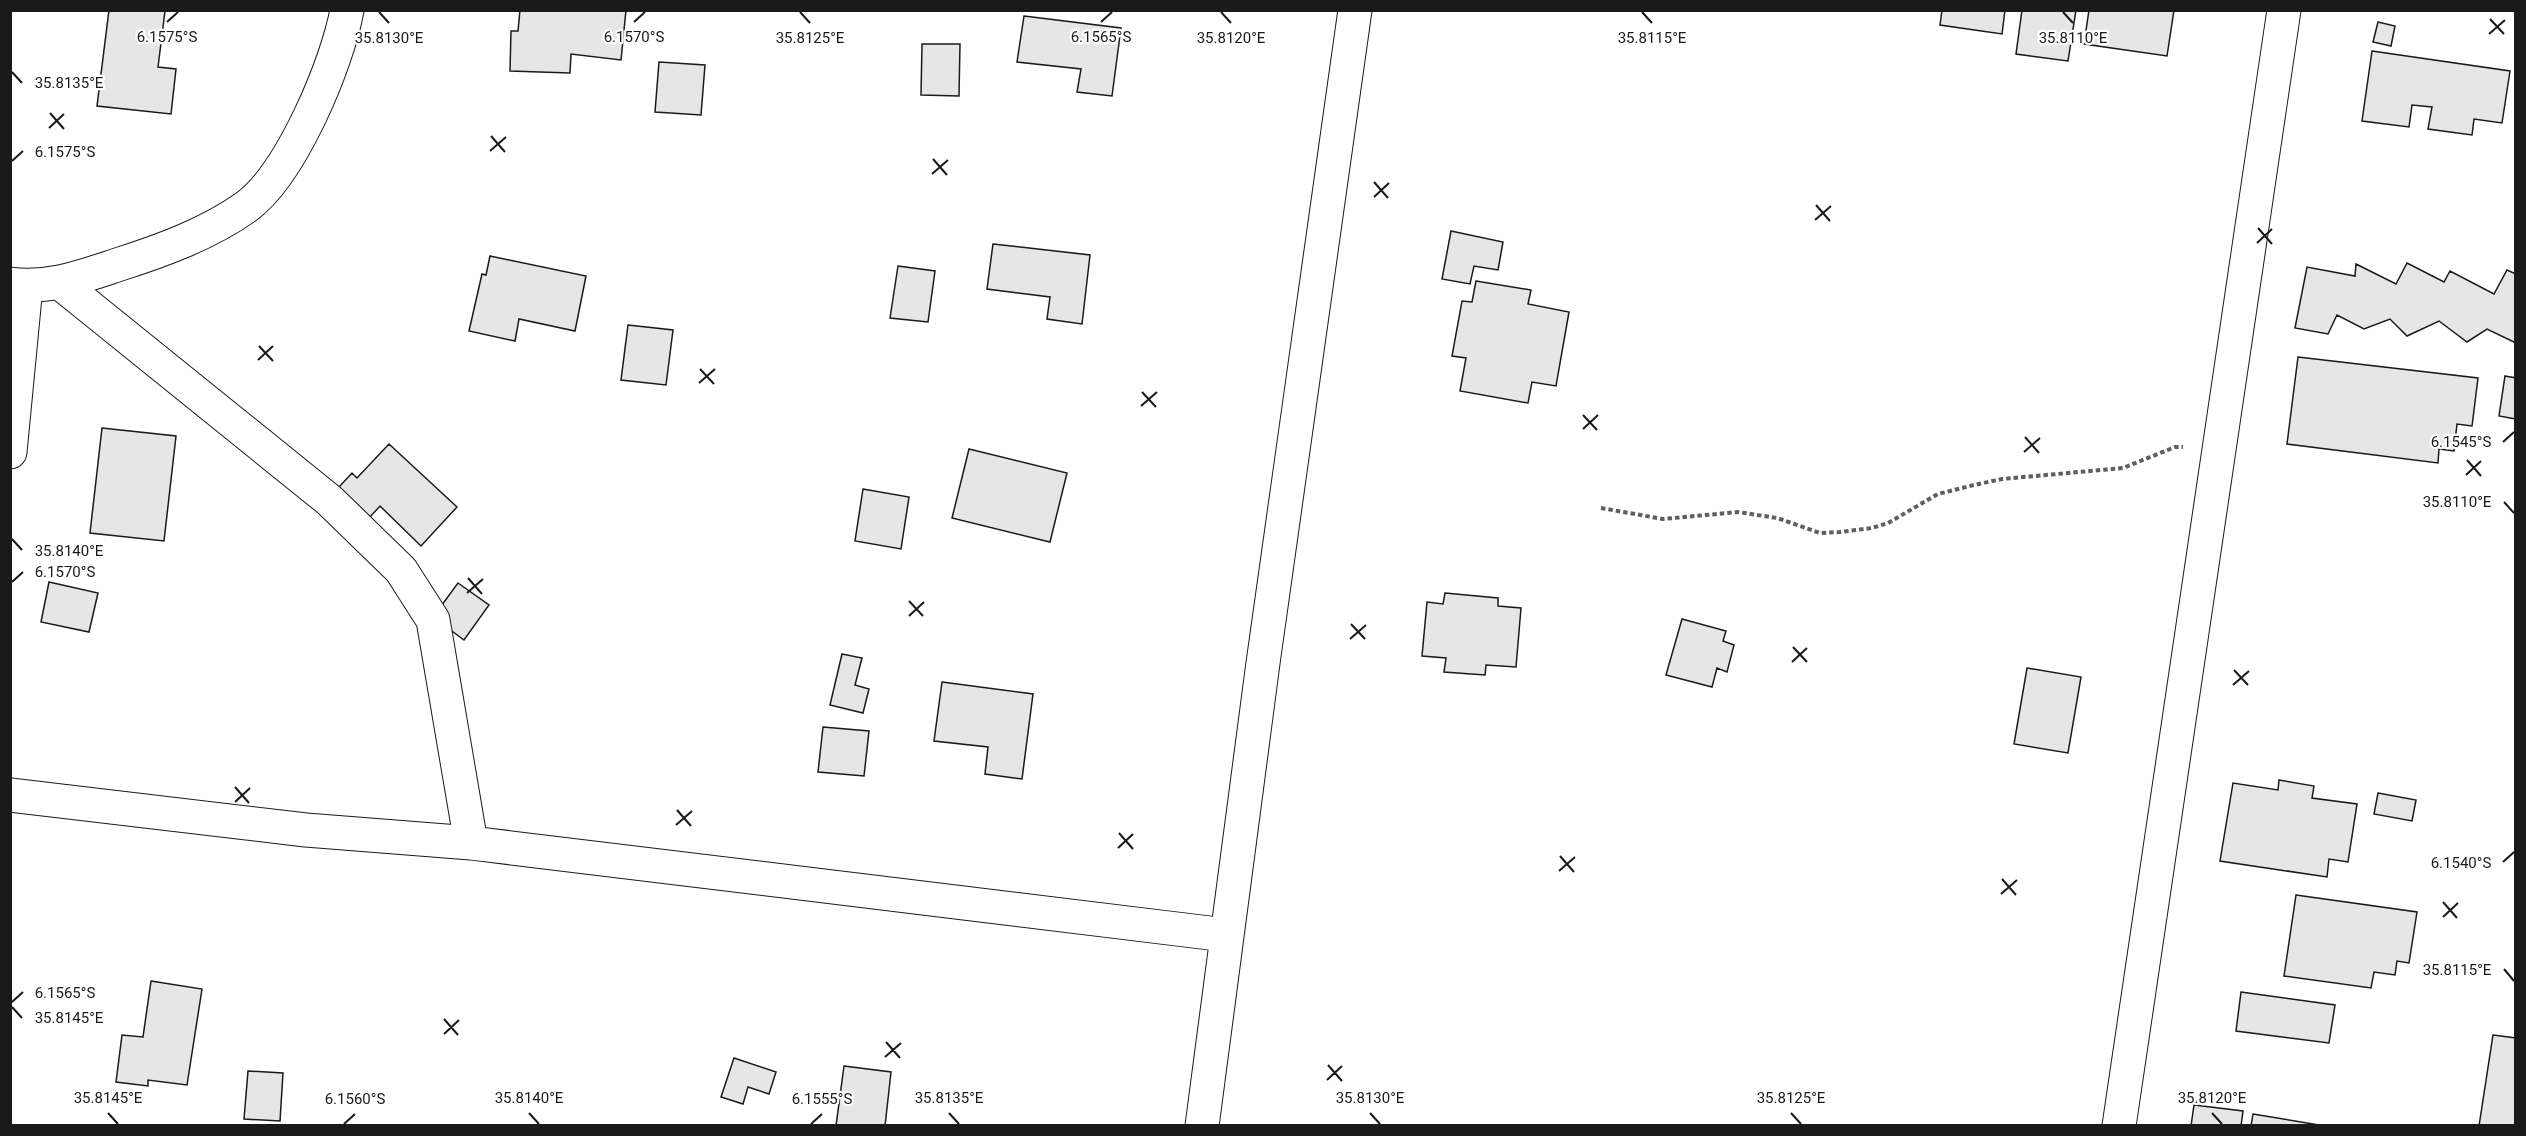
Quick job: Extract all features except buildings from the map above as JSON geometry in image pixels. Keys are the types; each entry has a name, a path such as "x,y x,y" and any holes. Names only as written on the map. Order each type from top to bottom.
{"street":[{"path":"10,452 18,285 60,284 156,253 247,206 277,176 298,137 327,77 347,10"},
{"path":"1202,1125 1226,935 1355,10"},
{"path":"2119,1125 2284,10"},
{"path":"60,284 329,500 401,570 433,620 471,843"},
{"path":"10,795 306,830 471,843 1226,935"}],"path":[{"path":"1600,508 1663,519 1738,512 1777,518 1820,532 1840,532 1872,528 1888,523 1938,494 2002,479 2122,468 2175,447 2193,446 2220,452"}]}
